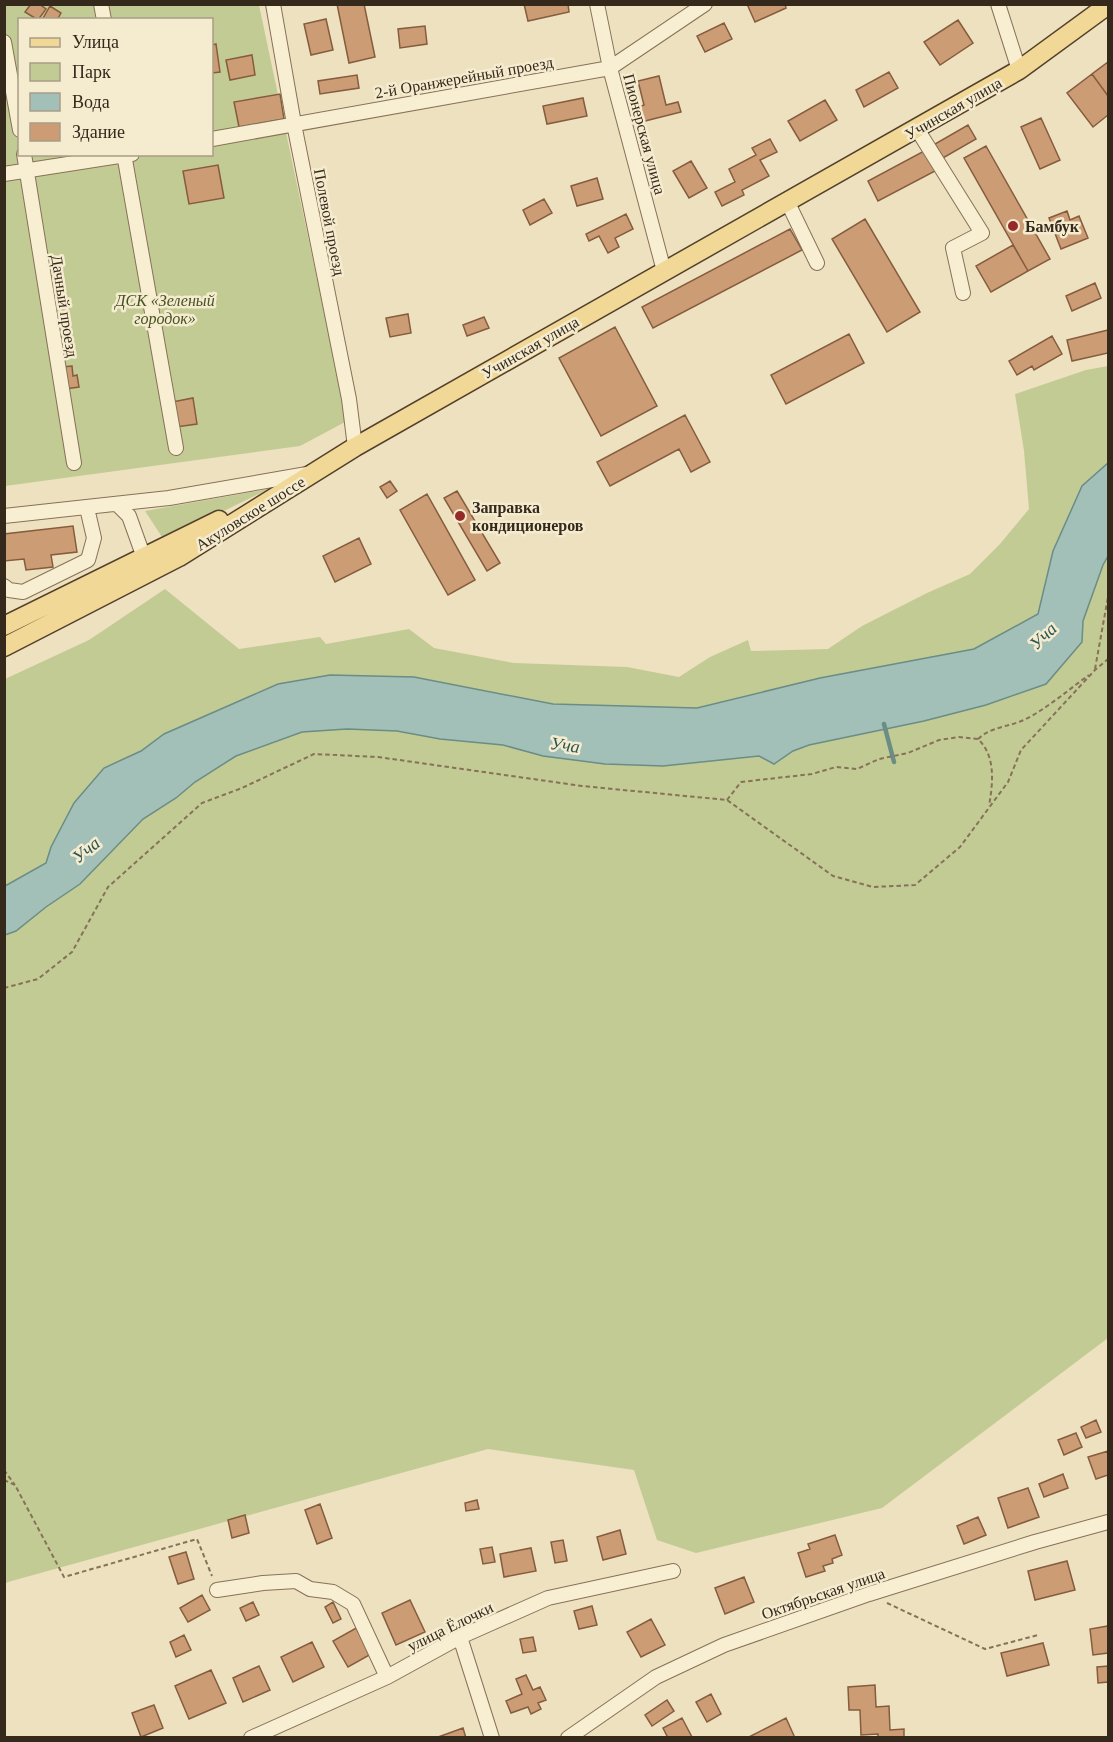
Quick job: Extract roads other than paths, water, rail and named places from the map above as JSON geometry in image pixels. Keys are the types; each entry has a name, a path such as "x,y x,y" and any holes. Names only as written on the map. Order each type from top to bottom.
{"main road":[{"name":"Учинская улица","path":"315,472 1019,70 1108,5"},
{"name":"Акуловское шоссе","path":"8,621 146,566 179,557 315,472"},
{"name":"Акуловское шоссе","path":"4,647 146,566"}],"street":[{"name":"Полевой проезд","path":"273,4 356,447"},
{"name":"Пионерская улица","path":"597,4 610,68 664,271"},
{"name":"2-й Оранжерейный проезд","path":"213,140 610,68 705,4"},
{"path":"998,4 1019,70"},
{"path":"4,42 18,119"},
{"path":"917,129 982,233 953,248 963,293"},
{"name":"Дачный проезд","path":"24,156 74,463"},
{"path":"4,174 121,156"},
{"path":"127,156 176,448"},
{"path":"788,201 817,263"},
{"name":"Учинская улица","path":"4,516 169,498 315,472"},
{"path":"117,504 129,516 146,566"},
{"path":"4,586 9,590 23,592 88,560 94,538 87,508"},
{"name":"Октябрьская улица","path":"568,1737 656,1677 724,1645 869,1594 1035,1542 1108,1522"},
{"name":"улица Ёлочки","path":"251,1737 387,1677 460,1637 548,1598 673,1571"},
{"path":"217,1590 296,1581 310,1589 333,1592 352,1604 387,1677"},
{"path":"460,1637 492,1737"}],"water":[{"name":"Уча","path":"1108,463 1108,556 1083,621 1082,642 1046,684 986,705 924,721 809,745 793,751 774,764 759,756 663,766 605,764 543,756 503,745 440,739 397,731 347,729 302,732 236,756 195,782 176,798 143,819 80,884 16,931 5,935 5,886 46,863 51,847 74,803 104,768 141,751 164,734 278,684 330,675 414,677 553,704 697,708 820,678 974,649 1038,614 1053,551 1082,486"}],"waterway":[{"path":"884,724 894,762"}],"place":[{"name":"Бамбук","path":"1013,226"},
{"name":"Заправка кондиционеров","path":"460,516"}],"park label":[{"name":"ДСК «Зеленый городок»","path":"165,309"}]}
